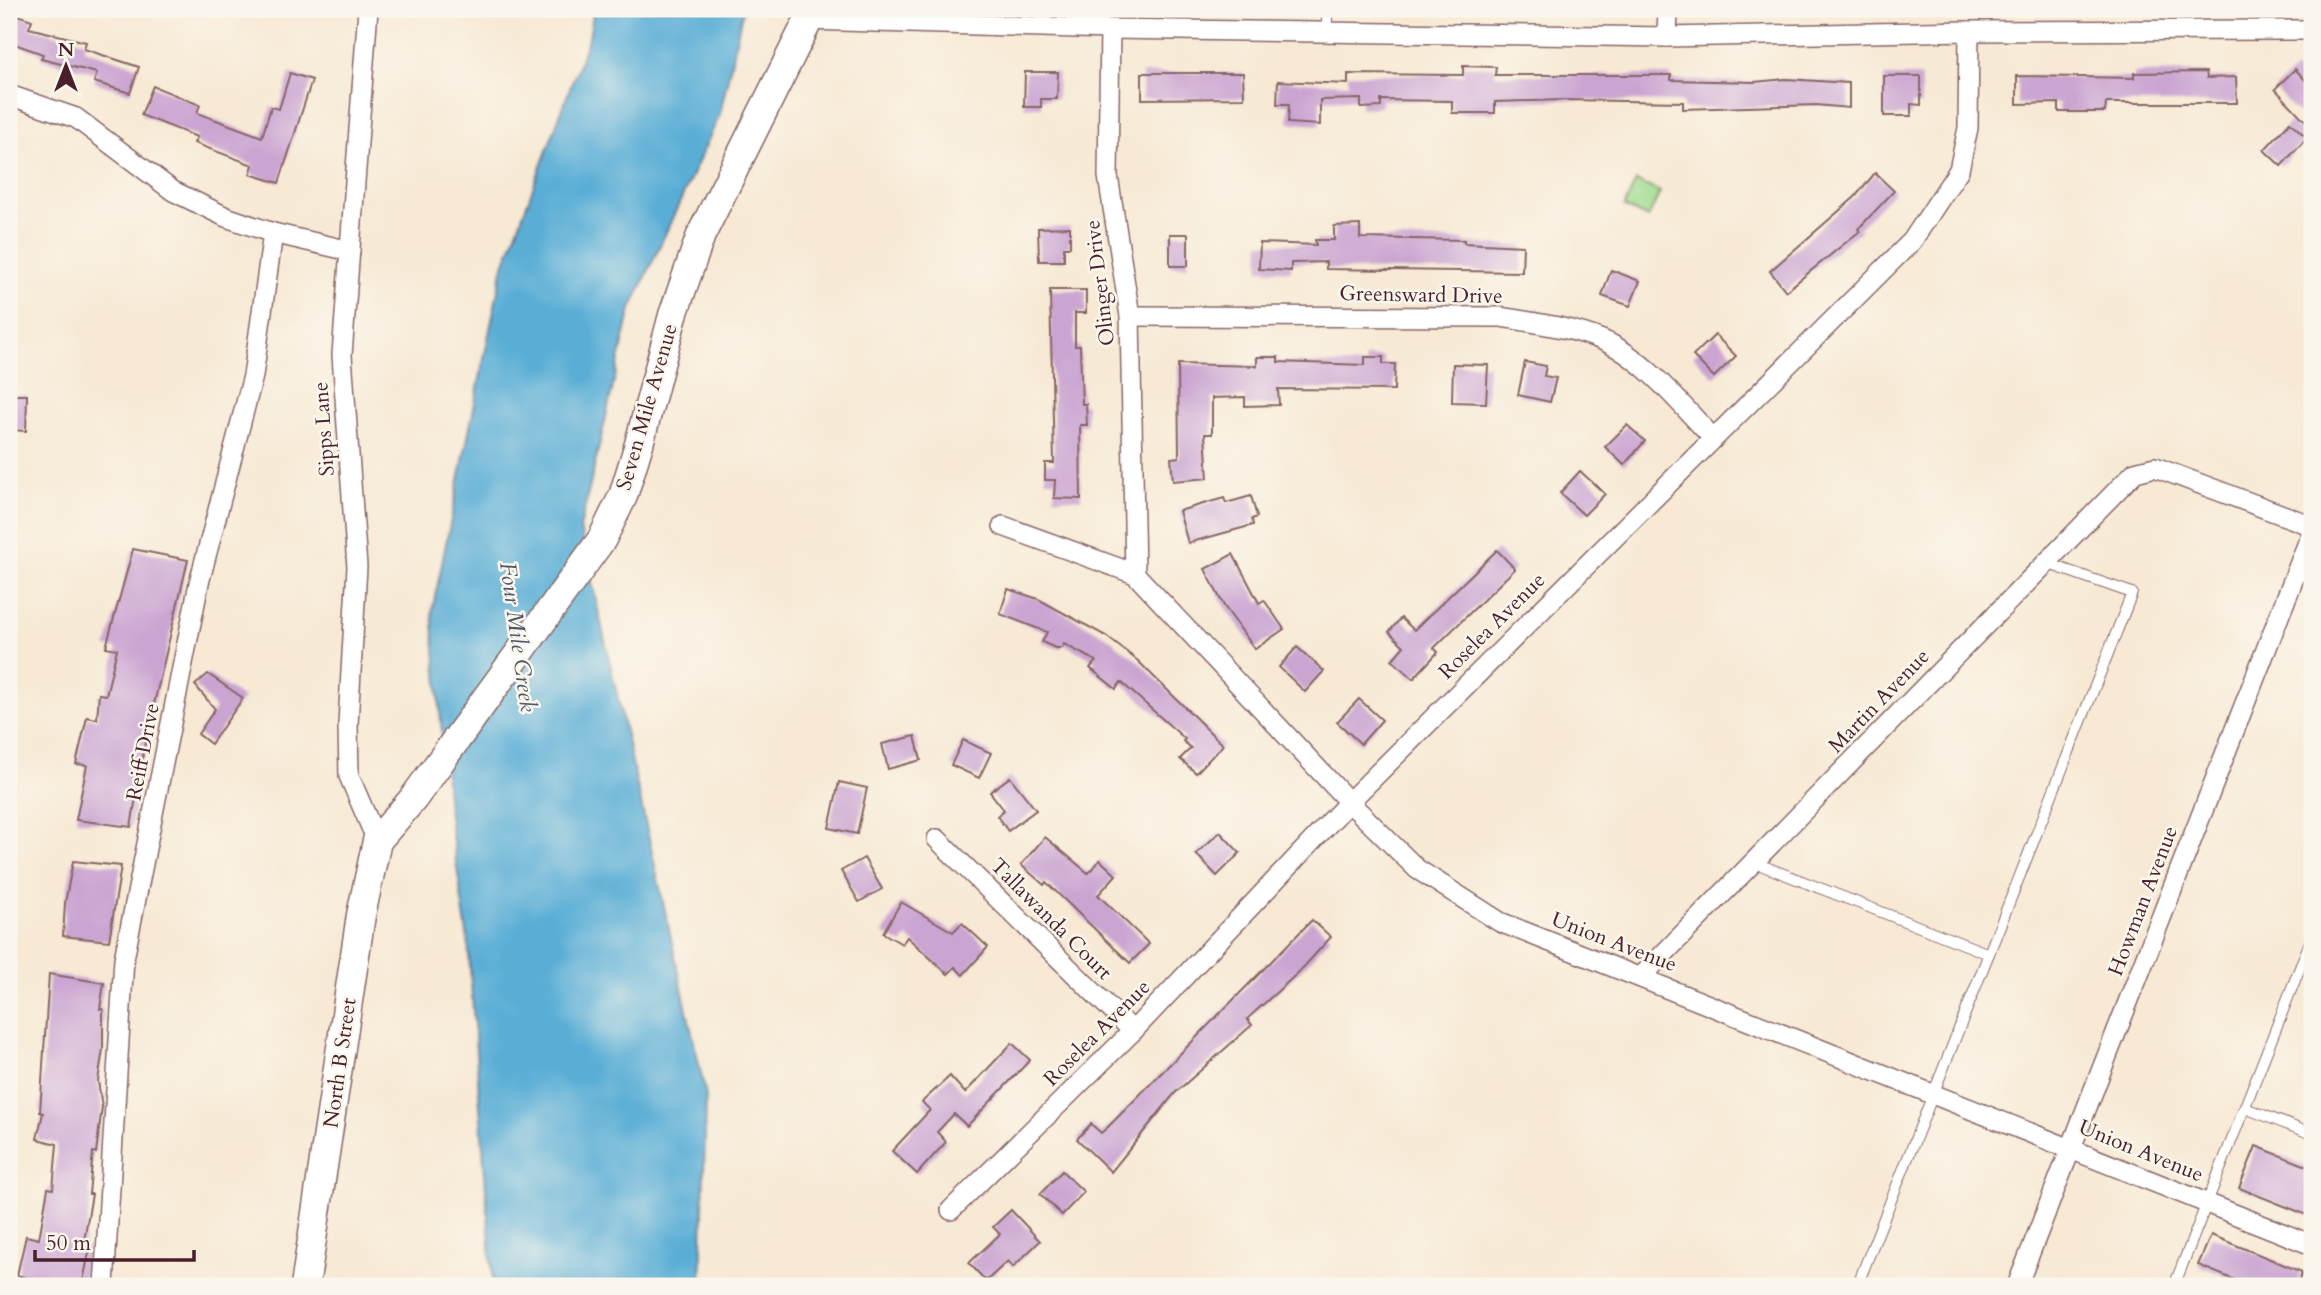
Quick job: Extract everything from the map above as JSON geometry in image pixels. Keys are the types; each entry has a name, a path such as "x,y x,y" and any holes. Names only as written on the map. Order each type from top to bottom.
{"main road":[{"name":"Seven Mile Avenue","path":"377,841 414,799 602,539 622,496 639,444 673,315 701,235 810,14"},
{"name":"North B Street","path":"305,1286 361,915 377,841"}],"street":[{"name":"Sipps Lane","path":"368,9 342,355 357,567 348,724 349,776 377,841"},
{"path":"1667,37 1668,9"},
{"path":"810,14 1110,29 1667,37 1969,31 2312,30"},
{"name":"Olinger Drive","path":"1110,29 1108,176 1130,316 1135,574"},
{"name":"Roselea Avenue","path":"951,1210 1133,1031 1349,802 1712,437 1912,241 1959,170 1968,128 1969,31"},
{"path":"9,95 76,118 173,191 226,217 273,233 350,251"},
{"name":"Reiff Drive","path":"104,1286 124,959 199,583 253,376 273,233"},
{"name":"Greensward Drive","path":"1130,316 1501,317 1557,327 1604,341 1649,373 1712,437"},
{"name":"Martin Avenue","path":"1641,977 2135,472 2155,467 2312,526"},
{"name":"Union Avenue","path":"1003,526 1135,574 1349,802 1417,869 1500,922 2312,1245"},
{"name":"Howman Avenue","path":"2017,1286 2312,532"},
{"name":"Tallawanda Court","path":"937,839 1133,1031"}],"lane":[{"path":"1327,9 1327,32"},
{"path":"1857,1286 2132,593 2046,563"},
{"path":"1753,862 1989,954"},
{"path":"2174,1286 2312,937"},
{"path":"2245,1108 2312,1134"}],"green space":[{"path":"1636,181 1660,192 1648,218 1624,207"}],"water":[{"name":"Four Mile Creek","path":"594,9 743,9 720,114 631,309 580,528 706,1096 701,1286 493,1286 468,941 448,808 432,612 502,271 589,37"}],"building":[{"path":"9,12 32,20 29,28 86,42 84,49 139,67 130,93 94,82 97,73 41,59 43,54 9,42"},
{"path":"1463,66 1496,67 1495,75 1671,75 1671,80 1754,82 1786,79 1849,83 1849,108 1816,105 1683,109 1683,102 1564,100 1495,102 1495,113 1452,113 1452,101 1381,100 1381,107 1361,108 1361,99 1320,100 1320,125 1288,123 1289,104 1277,104 1278,81 1348,84 1348,74 1463,75"},
{"path":"2295,69 2312,87 2312,128 2275,89"},
{"path":"1025,72 1058,72 1057,99 1041,99 1041,107 1024,107"},
{"path":"2206,72 2207,78 2236,77 2237,103 2106,103 2105,112 2059,112 2059,103 2017,104 2017,76 2134,78 2134,73"},
{"path":"290,73 312,80 279,183 250,174 253,165 194,143 197,137 141,115 153,86 200,105 197,113 262,137 271,107 279,109"},
{"path":"1142,73 1243,73 1244,98 1142,99"},
{"path":"1884,76 1921,76 1921,105 1911,104 1911,116 1884,116"},
{"path":"2290,122 2307,138 2281,166 2264,150"},
{"path":"1875,173 1894,191 1858,229 1860,231 1786,291 1770,271 1855,197"},
{"path":"1360,225 1360,238 1464,240 1464,243 1523,246 1522,272 1326,269 1326,262 1291,263 1291,271 1259,269 1260,243 1316,245 1315,240 1334,240 1334,226"},
{"path":"1070,227 1070,247 1064,247 1064,261 1039,261 1038,228"},
{"path":"1170,234 1188,234 1188,266 1170,266"},
{"path":"1611,270 1640,281 1630,306 1602,296"},
{"path":"1050,290 1086,290 1086,313 1075,313 1075,346 1080,346 1082,404 1086,404 1087,425 1080,425 1081,499 1054,498 1055,480 1045,480 1045,463 1054,463"},
{"path":"1715,335 1736,356 1714,377 1693,356"},
{"path":"1257,357 1278,357 1278,362 1365,365 1365,357 1383,357 1383,364 1395,364 1394,390 1278,389 1279,405 1245,406 1245,397 1212,398 1212,434 1205,434 1208,478 1173,481 1171,458 1179,457 1178,364 1257,366"},
{"path":"1525,362 1546,366 1544,376 1556,378 1550,402 1518,395"},
{"path":"1453,364 1488,365 1486,403 1452,402"},
{"path":"9,395 27,395 26,431 9,430"},
{"path":"1627,425 1645,441 1624,465 1605,447"},
{"path":"1580,471 1605,494 1584,515 1560,493"},
{"path":"1251,496 1257,517 1252,519 1253,525 1188,543 1179,511 1224,498 1226,503"},
{"path":"133,549 188,560 146,738 131,827 76,820 87,765 76,764 87,717 97,719 99,694 106,695 117,649 106,647"},
{"path":"1497,550 1515,569 1434,648 1438,652 1413,679 1392,660 1404,646 1389,632 1401,618 1414,630"},
{"path":"1233,554 1259,603 1264,600 1284,629 1255,649 1224,606 1205,569"},
{"path":"1008,589 1038,599 1106,636 1138,661 1223,745 1196,773 1180,759 1191,748 1183,741 1185,739 1121,682 1116,689 1090,668 1096,661 1064,644 1062,648 1055,648 1042,642 1047,632 1000,614"},
{"path":"1297,647 1324,671 1305,692 1279,667"},
{"path":"208,674 243,698 211,744 198,734 215,709 195,685"},
{"path":"1359,699 1382,720 1361,744 1337,722"},
{"path":"915,736 921,760 888,769 882,744"},
{"path":"963,740 991,753 979,778 951,765"},
{"path":"1010,777 1036,810 1008,831 997,816 1004,810 990,792"},
{"path":"839,782 867,788 857,834 829,828"},
{"path":"1220,832 1240,853 1217,876 1196,854"},
{"path":"1045,837 1088,873 1100,860 1116,875 1098,895 1149,944 1130,963 1046,882 1044,885 1021,865"},
{"path":"864,858 882,889 859,902 841,871"},
{"path":"73,861 121,866 109,941 63,936 65,903"},
{"path":"901,902 953,932 962,923 988,947 963,975 955,967 948,974 907,937 902,944 883,933"},
{"path":"1312,920 1331,937 1300,971 1247,1019 1252,1025 1175,1093 1111,1172 1077,1139 1091,1124 1101,1133 1109,1126"},
{"path":"49,974 104,983 100,1009 103,1009 103,1049 98,1081 102,1107 96,1153 93,1152 89,1194 92,1194 83,1247 90,1248 82,1286 50,1286 17,1275 26,1236 39,1239 48,1188 53,1189 57,1144 37,1139 43,1113 40,1112"},
{"path":"1012,1043 1030,1060 967,1126 954,1114 937,1132 946,1142 917,1174 892,1151 930,1110 922,1102 950,1076 965,1093"},
{"path":"2256,1146 2312,1168 2312,1217 2239,1188"},
{"path":"1062,1171 1084,1192 1062,1215 1040,1194"},
{"path":"1011,1210 1040,1241 1013,1267 1008,1261 986,1281 969,1263 1000,1234 993,1227"},
{"path":"2211,1235 2302,1272 2297,1286 2249,1286 2198,1265"}]}
